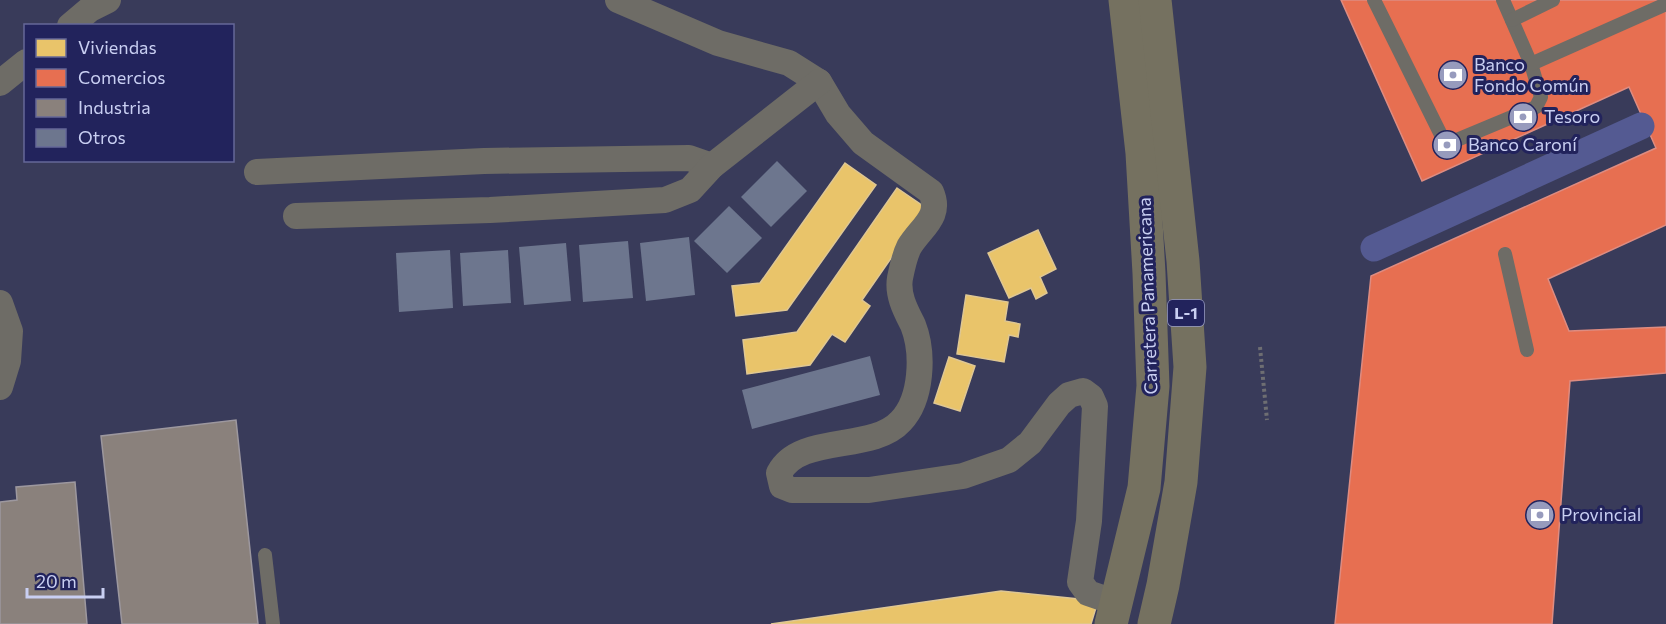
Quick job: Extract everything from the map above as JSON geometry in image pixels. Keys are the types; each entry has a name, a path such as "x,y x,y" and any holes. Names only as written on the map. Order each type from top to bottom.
{"main road":[{"name":"Carretera Panamericana","path":"1114,613 1144,488 1154,386 1142,153 1125,0"},
{"name":"Carretera Panamericana","path":"1154,624 1181,482 1190,367 1183,261 1155,0"}],"street":[{"path":"72,24 90,9 108,0"},
{"path":"618,0 718,43 789,63 819,82 838,114 863,142 931,192 936,202 934,212 909,248 900,280 904,309 913,327 918,354 919,379 911,407 901,422 887,432 797,454 784,463 779,473 782,486 792,490 869,490 963,476 1009,460 1030,443 1059,404 1069,395 1083,391 1091,397 1095,406 1089,521 1080,582 1088,593 1114,613"},
{"path":"0,82 24,64"},
{"path":"296,216 490,210 665,200 690,190 712,166 819,82"},
{"path":"257,172 484,161 689,158 712,166"},
{"path":"0,303 10,331 8,361 0,387"}],"lane":[{"path":"1374,0 1443,139 1452,142 1536,107 1541,97 1531,64 1503,0"},
{"path":"1512,20 1553,0"},
{"path":"1531,64 1666,4"},
{"path":"1505,254 1527,350"},
{"path":"265,555 273,624"}],"path":[{"path":"1260,347 1267,420"}],"building: Viviendas":[{"path":"845,163 876,185 787,310 736,316 732,286 760,283"},
{"path":"897,188 926,208 862,300 870,306 845,342 832,334 810,365 747,374 743,340 797,332"},
{"path":"1038,230 1056,269 1040,277 1047,293 1036,299 1031,288 1009,298 988,253"},
{"path":"966,295 1008,302 1005,321 1020,324 1018,337 1009,335 1004,362 957,354"},
{"path":"949,357 975,366 960,411 934,403"},
{"path":"1001,591 1098,601 1091,624 771,624"}],"building: Comercios":[{"path":"1341,0 1666,0 1666,225 1548,279 1569,331 1666,327 1666,373 1570,381 1552,624 1335,624 1371,276 1656,148 1629,87 1422,181"}],"building: Industria":[{"path":"236,420 258,624 122,624 101,436"},
{"path":"75,482 87,624 0,624 0,502 17,500 16,487"}],"building: Otros":[{"path":"777,161 807,191 771,227 741,197"},
{"path":"729,206 762,238 727,273 694,241"},
{"path":"689,237 695,295 646,301 640,243"},
{"path":"628,241 633,298 583,302 579,245"},
{"path":"566,243 571,301 524,305 519,247"},
{"path":"450,250 453,308 399,312 396,253"},
{"path":"508,250 511,303 463,306 460,253"},
{"path":"870,356 880,395 752,429 742,390"}],"waterway":[{"path":"1374,248 1641,126"}],"place":[{"name":"Banco Fondo Común","path":"1453,75"},
{"name":"Tesoro","path":"1523,117"},
{"name":"Banco Caroní","path":"1447,145"},
{"name":"Provincial","path":"1540,515"}]}
